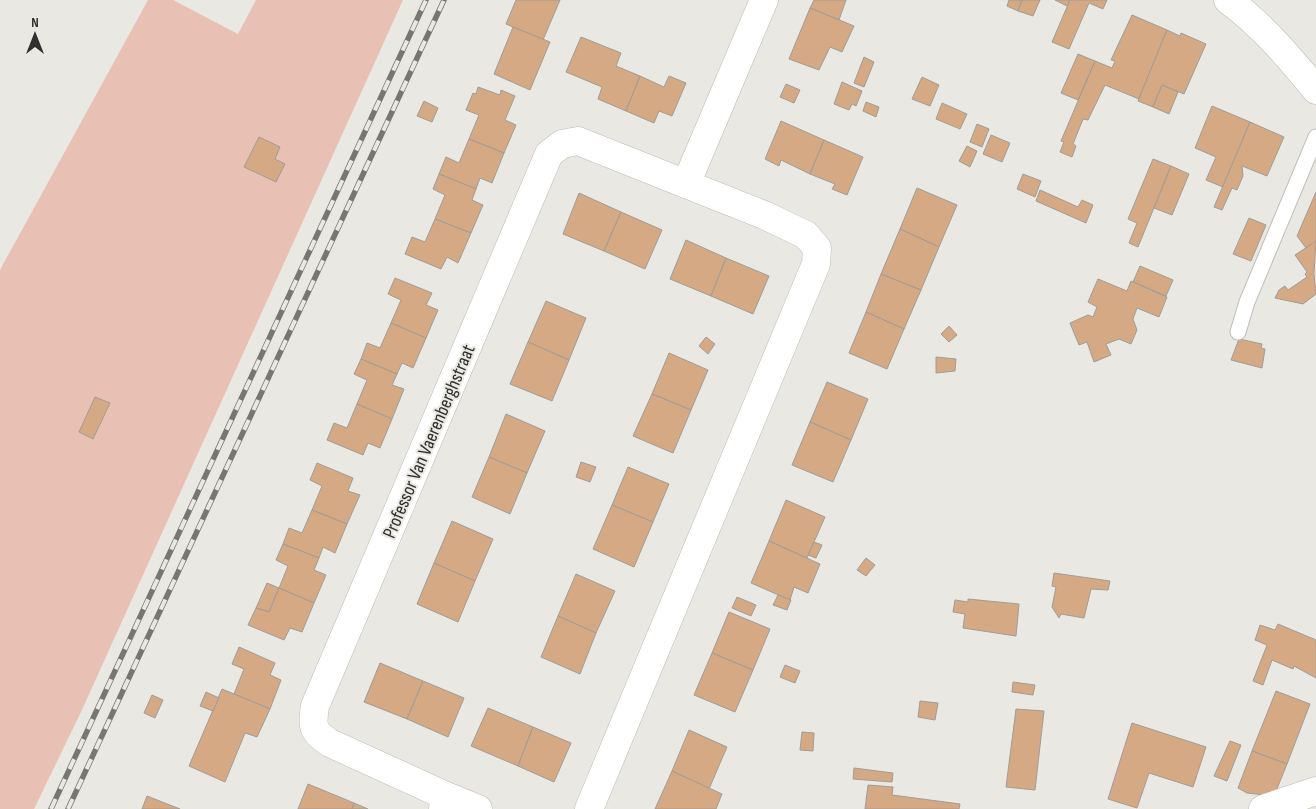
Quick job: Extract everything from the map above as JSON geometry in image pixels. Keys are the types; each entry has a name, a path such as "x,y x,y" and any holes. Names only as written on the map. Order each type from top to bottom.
{"street":[{"path":"686,184 764,0"},
{"path":"1228,0 1244,12 1284,51 1316,90"},
{"name":"Professor Van Vaerenberghstraat","path":"478,809 444,802 330,743 317,735 312,725 315,706 549,154 562,144 578,141 764,215 806,235 817,248 816,264 589,809"},
{"path":"1263,809 1316,791"}],"lane":[{"path":"1238,332 1247,302 1316,137"}],"shaded area":[{"path":"148,0 173,0 238,34 256,0 403,0 81,712 34,809 0,809 0,270"}],"building":[{"path":"516,0 560,0 543,40 506,24"},
{"path":"814,0 846,0 839,20 810,8"},
{"path":"1009,0 1022,0 1018,11 1007,6"},
{"path":"1022,0 1040,0 1033,16 1018,11"},
{"path":"1055,0 1070,0 1067,6"},
{"path":"1070,0 1107,0 1103,9 1089,3 1069,49 1052,42"},
{"path":"810,8 854,26 842,52 830,47 819,70 789,59"},
{"path":"1132,15 1167,30 1139,99 1105,85 1088,120 1083,119 1073,144 1076,146 1072,157 1060,152 1064,142 1061,141 1095,61 1112,68 1115,61 1111,60"},
{"path":"513,27 550,42 530,90 494,74"},
{"path":"1167,30 1180,36 1181,33 1206,44 1184,94 1162,85 1153,107 1138,101"},
{"path":"581,37 621,53 616,66 640,76 626,111 598,99 602,87 566,72"},
{"path":"1078,54 1095,61 1078,100 1061,93"},
{"path":"864,57 874,62 864,87 854,83"},
{"path":"640,76 664,87 669,76 686,83 672,116 659,111 654,123 626,111"},
{"path":"922,77 939,85 930,106 912,99"},
{"path":"842,82 862,91 856,106 852,104 849,110 834,104"},
{"path":"786,84 800,90 794,103 780,97"},
{"path":"1162,85 1178,92 1169,114 1153,107"},
{"path":"478,87 500,95 501,90 515,96 505,120 516,125 504,153 469,139 479,115 466,110 473,93 476,94"},
{"path":"424,101 438,108 432,122 417,116"},
{"path":"866,102 879,107 876,117 863,111"},
{"path":"942,103 967,114 960,129 936,119"},
{"path":"1212,106 1250,122 1223,187 1206,180 1216,157 1195,148"},
{"path":"781,121 824,140 810,174 781,160 779,166 765,159"},
{"path":"1250,122 1284,137 1267,176 1242,166 1243,176 1237,190 1232,188 1222,210 1214,207"},
{"path":"977,124 989,129 982,147 970,142"},
{"path":"991,135 1010,143 1002,162 983,154"},
{"path":"259,137 280,147 275,159 285,164 276,182 244,167"},
{"path":"469,139 504,153 492,183 480,178 476,189 439,174 446,157 459,163"},
{"path":"824,140 863,157 847,195 832,189 835,184 810,174"},
{"path":"967,146 977,151 970,167 959,161"},
{"path":"1153,159 1171,166 1138,247 1129,243 1137,223 1128,219"},
{"path":"1171,166 1189,174 1172,215 1154,208"},
{"path":"439,174 476,189 472,200 483,205 471,233 435,219 445,195 433,189"},
{"path":"1023,174 1041,181 1035,197 1017,189"},
{"path":"917,188 957,205 939,247 900,229"},
{"path":"1040,190 1078,207 1082,200 1093,205 1086,223 1036,201"},
{"path":"1316,192 1316,241 1306,248 1297,236"},
{"path":"579,193 621,212 604,251 563,234"},
{"path":"621,212 662,230 645,269 604,251"},
{"path":"1249,218 1266,225 1251,261 1233,254"},
{"path":"435,219 471,233 458,263 447,257 441,269 405,254 412,237 425,242"},
{"path":"900,229 939,247 921,290 881,274"},
{"path":"686,240 726,258 711,296 670,279"},
{"path":"1316,241 1314,273 1316,294 1303,304 1275,298 1279,290 1285,286 1288,290 1307,277 1305,274 1307,272 1295,255"},
{"path":"726,258 769,276 753,314 711,296"},
{"path":"1140,266 1173,280 1166,296 1133,282"},
{"path":"881,274 921,290 904,329 866,312"},
{"path":"395,278 432,293 426,305 438,310 426,338 391,323 401,300 388,294"},
{"path":"1098,279 1127,291 1131,281 1167,297 1159,317 1137,308 1133,319 1137,330 1131,344 1119,339 1106,344 1111,355 1094,362 1087,342 1079,345 1070,323 1088,315 1093,317 1097,307 1088,302"},
{"path":"546,301 586,318 569,360 528,342"},
{"path":"866,312 904,329 887,369 849,353"},
{"path":"391,323 426,338 413,368 402,363 397,374 361,359 367,343 380,348"},
{"path":"949,326 957,335 949,342 941,334"},
{"path":"706,337 715,344 708,354 699,346"},
{"path":"1239,339 1262,344 1261,348 1265,349 1262,368 1231,360"},
{"path":"528,342 569,360 552,401 510,384"},
{"path":"669,353 708,370 691,410 652,394"},
{"path":"936,357 956,359 955,371 936,373"},
{"path":"361,359 397,374 392,385 404,389 392,419 357,404 367,380 354,374"},
{"path":"827,382 868,399 851,440 810,422"},
{"path":"652,394 691,410 673,453 633,436"},
{"path":"95,397 110,403 93,439 79,432"},
{"path":"357,404 392,419 380,448 368,443 363,455 327,440 334,423 347,428"},
{"path":"506,414 545,431 527,473 489,457"},
{"path":"810,422 851,440 833,482 792,465"},
{"path":"489,457 527,473 510,514 472,497"},
{"path":"581,462 596,467 590,482 576,477"},
{"path":"317,463 353,478 348,491 360,495 347,524 312,510 322,486 310,480"},
{"path":"628,467 669,484 653,522 612,505"},
{"path":"786,500 825,517 807,558 769,541"},
{"path":"612,505 653,522 634,567 593,549"},
{"path":"312,510 347,524 335,553 323,547 319,558 283,544 289,528 302,533"},
{"path":"452,521 493,539 475,581 434,563"},
{"path":"769,541 820,564 808,593 794,587 790,600 751,583"},
{"path":"814,542 822,545 816,558 808,555"},
{"path":"283,544 319,558 314,570 326,575 314,603 279,588 288,566 276,560"},
{"path":"866,558 875,565 866,576 857,570"},
{"path":"434,563 475,581 458,622 417,604"},
{"path":"1054,573 1110,581 1108,590 1091,589 1084,618 1061,614 1059,618 1052,607 1056,587 1052,586"},
{"path":"576,574 615,591 596,633 558,616"},
{"path":"267,583 279,588 269,612 256,608"},
{"path":"279,588 314,603 302,632 290,628 284,640 248,625 256,608 269,612"},
{"path":"778,595 791,600 787,610 773,605"},
{"path":"737,597 756,605 751,616 732,608"},
{"path":"968,599 1019,604 1016,636 963,628 965,614 953,612 955,600 968,602"},
{"path":"729,612 770,629 753,670 712,653"},
{"path":"558,616 596,633 580,674 541,657"},
{"path":"1278,624 1316,640 1316,678 1294,666 1293,669 1272,660 1263,685 1253,681 1267,645 1255,640 1260,625 1275,630"},
{"path":"239,647 275,663 270,675 281,680 270,709 234,694 244,669 232,664"},
{"path":"712,653 753,670 735,712 694,695"},
{"path":"380,663 423,681 407,719 364,702"},
{"path":"785,665 800,671 795,683 780,677"},
{"path":"423,681 464,698 448,737 407,719"},
{"path":"1013,682 1035,685 1033,695 1012,692"},
{"path":"222,689 270,709 257,737 245,733 225,782 189,766"},
{"path":"1276,691 1310,704 1287,764 1252,751"},
{"path":"206,692 219,698 213,711 200,706"},
{"path":"152,695 163,700 155,718 144,713"},
{"path":"920,701 938,703 935,720 918,717"},
{"path":"488,708 533,727 518,766 471,746"},
{"path":"1016,709 1044,711 1035,790 1006,787"},
{"path":"1132,723 1206,747 1193,787 1149,773 1137,808 1108,799"},
{"path":"533,727 571,743 554,782 518,766"},
{"path":"689,730 727,747 709,789 672,771"},
{"path":"802,732 814,733 813,751 800,750"},
{"path":"1230,741 1241,745 1227,781 1214,776"},
{"path":"1252,751 1287,764 1274,796 1247,793 1238,788"},
{"path":"854,768 893,773 892,782 853,779"},
{"path":"672,771 722,794 716,809 655,809"},
{"path":"308,784 354,803 352,809 298,809"},
{"path":"868,785 893,787 892,795 960,804 959,809 865,809"},
{"path":"147,796 180,809 142,809"},
{"path":"354,803 368,809 352,809"}],"railway":[{"path":"51,809 426,0"},
{"path":"68,809 444,0"}]}
